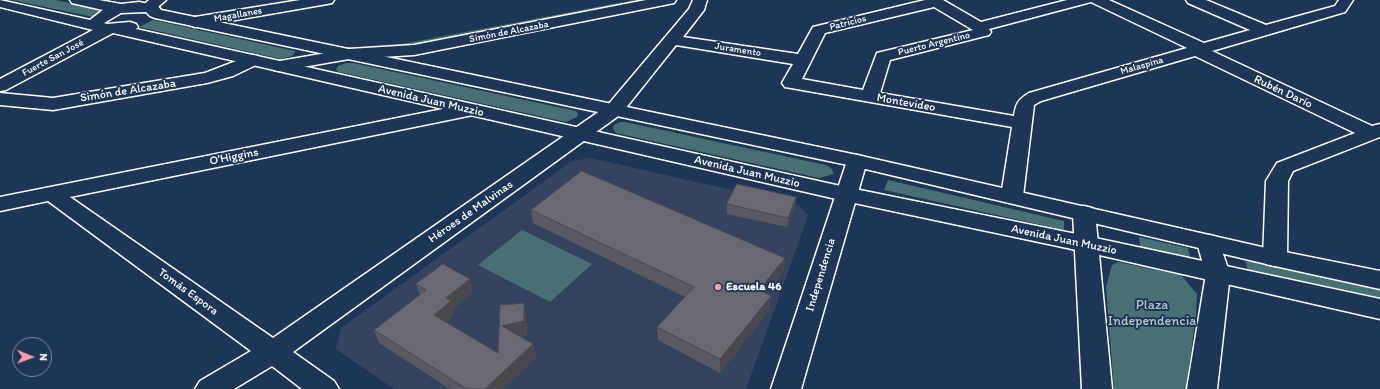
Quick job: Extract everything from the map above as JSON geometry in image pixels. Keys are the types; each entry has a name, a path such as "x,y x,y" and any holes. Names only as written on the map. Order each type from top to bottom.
{"street":[{"path":"77,0 122,9 154,7 195,22 856,161 1275,258 1380,280"},
{"name":"Magallanes","path":"195,22 280,4 327,0"},
{"name":"Simón de Alcazaba","path":"280,66 349,54 392,42 615,0"},
{"name":"Simón de Alcazaba","path":"349,54 414,50 669,0"},
{"name":"Héroes de Malvinas","path":"210,389 273,352 581,135 614,110 696,10 700,0"},
{"path":"1040,0 1055,7"},
{"name":"Puerto Argentino","path":"870,97 884,57 983,32 979,26 1085,0"},
{"name":"Rubén Darío","path":"1098,0 1200,50 1375,131"},
{"path":"1193,0 1266,31"},
{"name":"Malaspina","path":"1012,196 1025,103 1035,97 1340,9 1346,0"},
{"path":"934,1 979,26"},
{"name":"Patricios","path":"791,83 819,30 934,1"},
{"name":"Avenida Juan Muzzio","path":"0,3 845,194 1086,244 1380,309"},
{"path":"122,9 99,19 96,22 106,28 144,22 150,19 154,7"},
{"name":"Fuerte San José","path":"0,86 106,28"},
{"name":"Juramento","path":"672,40 803,60"},
{"name":"Simón de Alcazaba","path":"0,99 53,104 207,78 227,72 252,60"},
{"name":"Montevideo","path":"791,83 1022,123"},
{"name":"O'Higgins","path":"0,204 468,110"},
{"path":"1275,258 1277,181 1284,167 1375,131"},
{"name":"Independencia","path":"786,389 856,161"},
{"name":"Tomás Espora","path":"52,194 324,389"},
{"path":"1084,214 1097,389"},
{"path":"1202,389 1218,274 1209,243"}],"shaded area":[{"path":"590,158 799,205 808,216 746,389 394,389 336,349 341,328 572,161"}],"green space":[{"path":"12,0 56,0 108,11 93,17"},
{"path":"634,0 651,0 393,49 392,46"},
{"path":"153,20 295,51 295,53 292,56 281,59 139,27"},
{"path":"346,63 353,63 576,111 578,114 577,117 566,122 339,72 336,70 338,66"},
{"path":"620,122 826,165 831,168 834,174 819,178 616,133 613,129 614,125"},
{"path":"888,180 1064,221 1064,230 884,190"},
{"path":"522,230 592,264 550,302 478,265"},
{"path":"1139,237 1188,248 1190,258 1140,247"},
{"path":"1245,260 1380,290 1380,300 1248,271"},
{"name":"Plaza Independencia","path":"1118,262 1181,275 1197,294 1196,315 1186,389 1114,389 1106,287 1112,265"}],"building":[{"name":"Escuela 46","path":"582,171 785,258 759,290 771,296 720,359 657,327 694,287 531,210"},
{"path":"737,184 796,197 788,218 727,204"},
{"path":"443,264 470,279 446,298 451,301 434,315 498,353 500,305 524,303 524,321 502,326 533,344 485,389 467,389 374,330 426,290 416,284"}],"place":[{"name":"Escuela 46","path":"718,287"}]}
